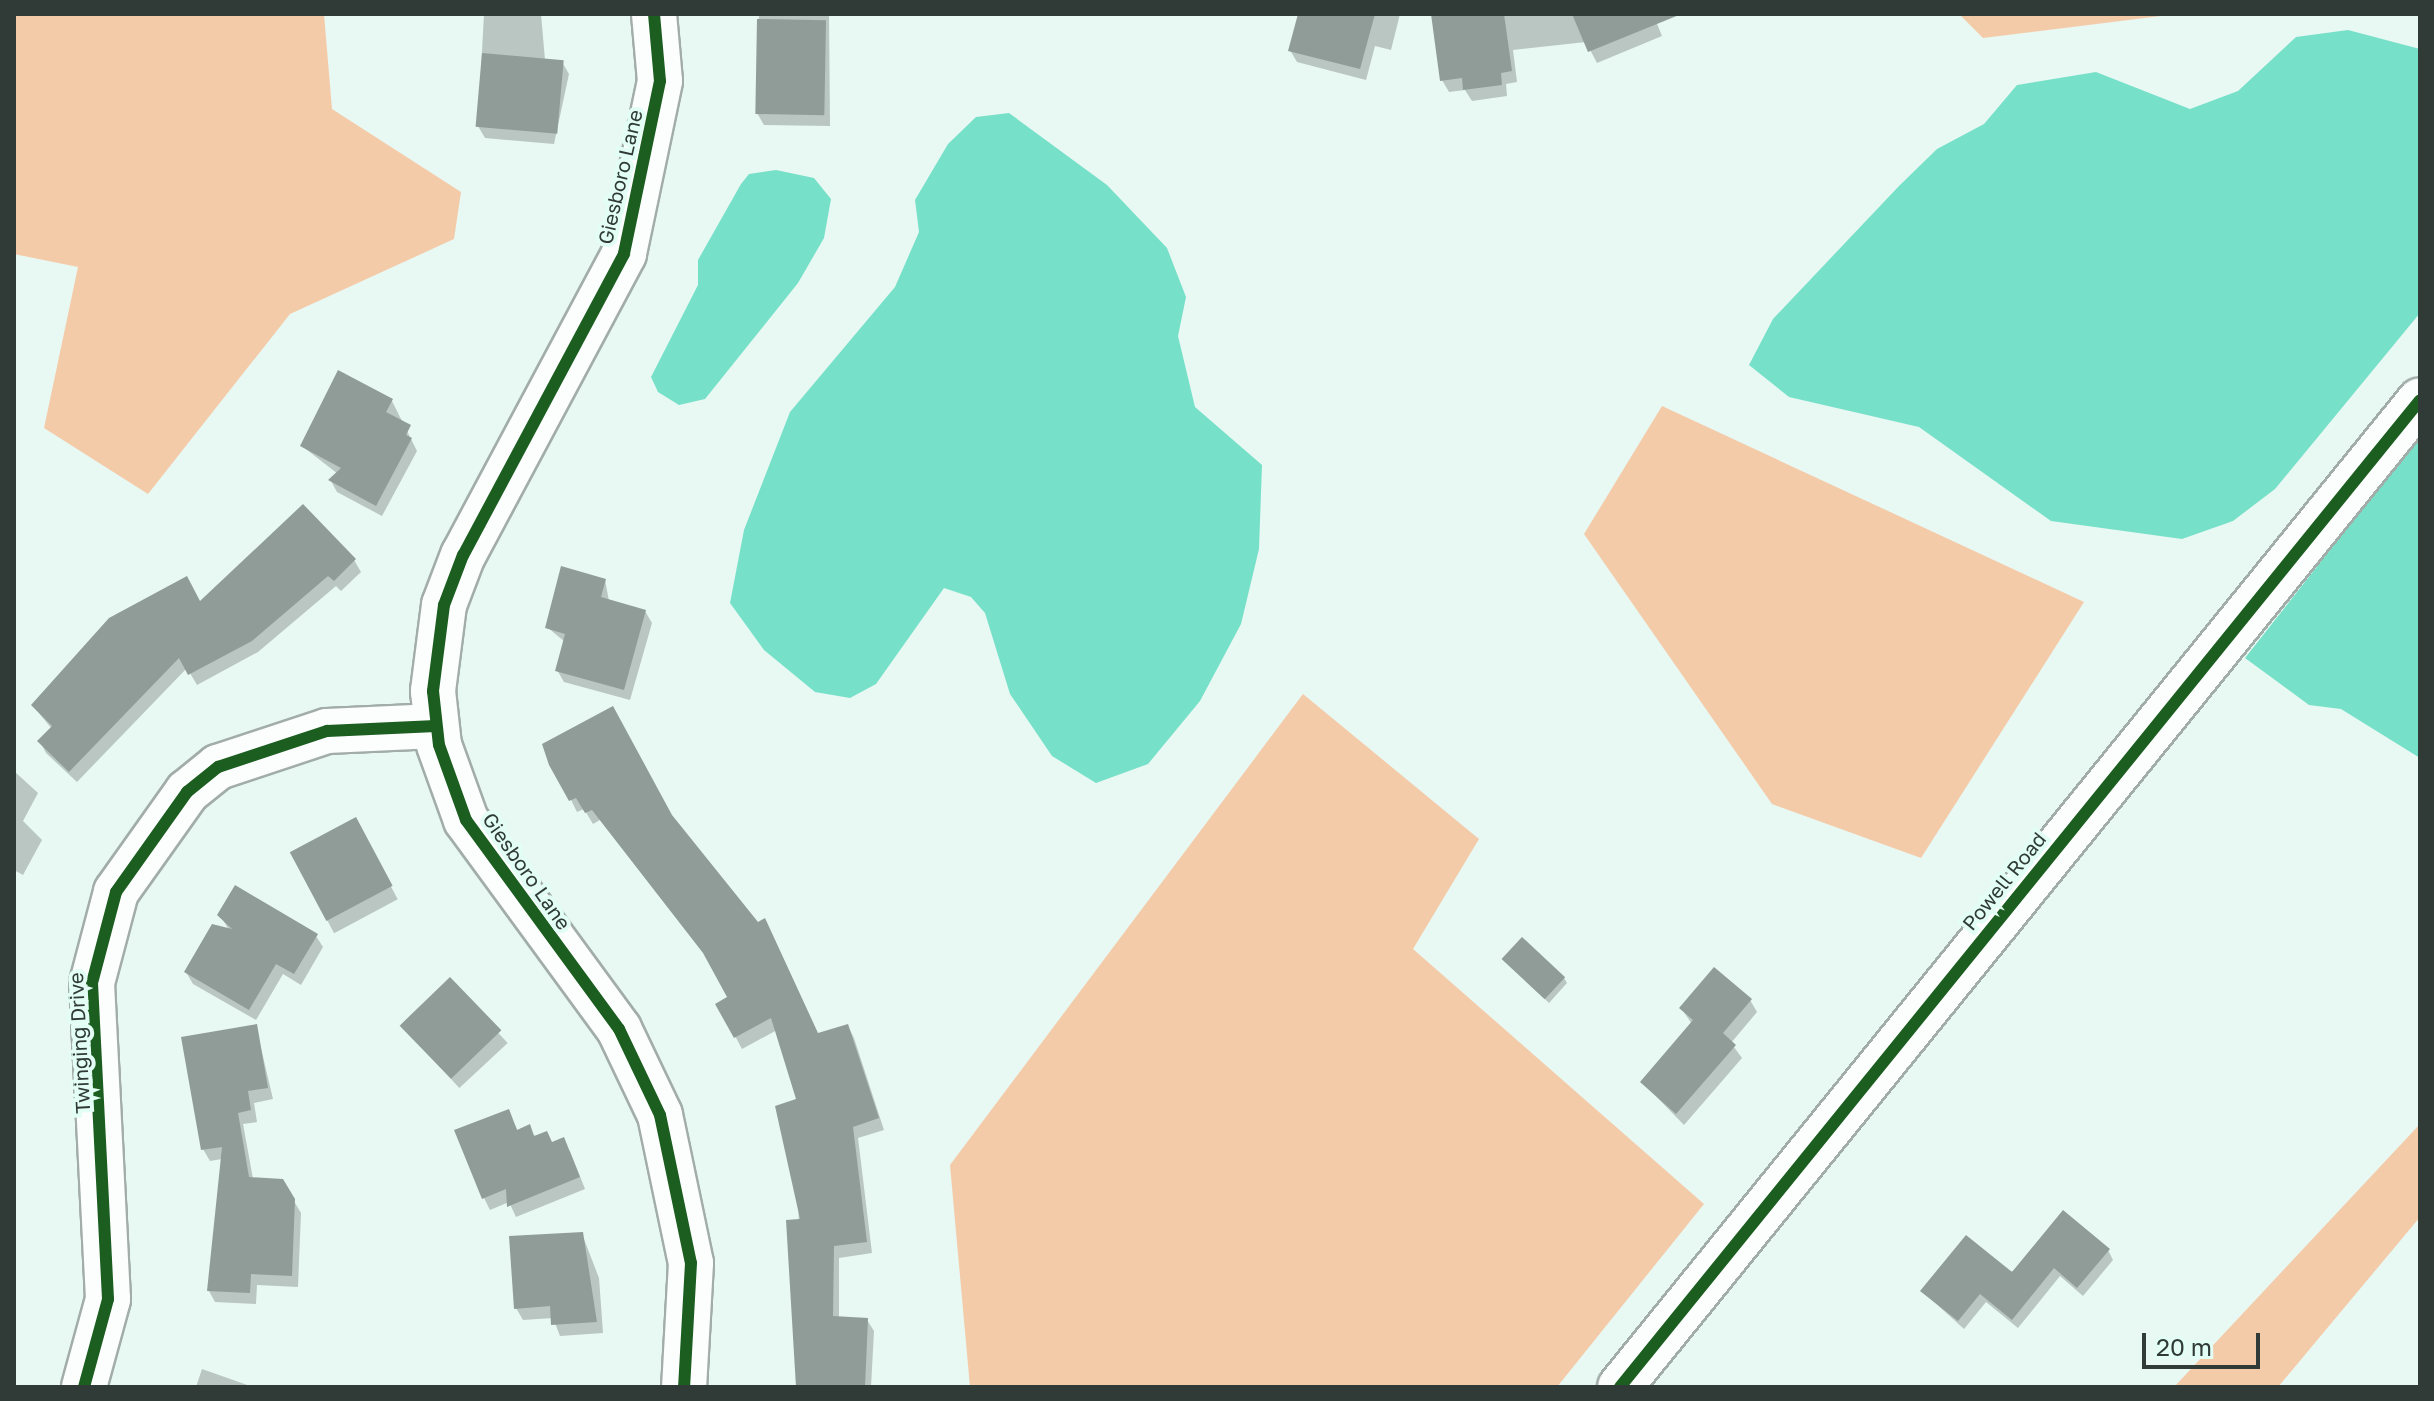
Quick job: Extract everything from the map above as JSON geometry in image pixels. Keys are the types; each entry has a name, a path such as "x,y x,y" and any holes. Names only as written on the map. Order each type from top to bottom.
{"street":[{"name":"Giesboro Lane","path":"654,14 658,96 624,254 463,555 434,656 436,726 446,771 477,841 619,1029 660,1115 691,1263 684,1387"},
{"name":"Powell Road","path":"1620,1387 2420,400"},
{"name":"Twinging Drive","path":"84,1387 108,1299 92,983 116,892 187,792 218,767 327,731 436,726"}],"shaded area":[{"path":"14,14 324,14 332,109 461,192 454,239 290,314 148,494 44,428 78,267 14,254"},
{"path":"1959,14 2177,14 1983,38"},
{"path":"2348,30 2420,49 2420,313 2275,489 2233,521 2182,539 2051,521 1919,427 1789,397 1749,365 1773,319 1899,186 1937,149 1984,124 2017,85 2096,72 2190,109 2238,91 2296,37"},
{"path":"1009,113 1107,185 1167,248 1186,297 1178,336 1195,407 1262,465 1259,549 1241,624 1200,701 1148,764 1096,783 1052,756 1010,694 985,613 971,597 944,588 876,684 850,698 815,692 764,650 730,603 744,530 790,412 895,287 919,232 915,200 948,144 976,117"},
{"path":"776,170 814,178 831,199 824,238 798,283 705,399 679,405 658,392 651,377 698,285 698,260 749,174"},
{"path":"1662,406 2084,602 1921,858 1772,804 1584,534"},
{"path":"2420,436 2420,758 2341,709 2309,705 2245,658"},
{"path":"1303,694 1479,839 1413,949 1704,1204 1557,1387 970,1387 950,1165"},
{"path":"2420,1124 2420,1217 2278,1387 2174,1387"}],"building":[{"path":"1298,14 1375,14 1360,69 1288,51"},
{"path":"1431,14 1504,14 1512,71 1501,73 1502,85 1463,90 1462,78 1440,81"},
{"path":"1572,14 1679,14 1679,15 1588,52"},
{"path":"757,19 826,20 824,115 755,114"},
{"path":"482,53 564,60 557,134 476,127"},
{"path":"338,370 393,399 386,412 411,425 406,435 412,438 376,506 328,480 341,468 300,446"},
{"path":"303,504 356,559 334,581 328,576 252,641 188,675 179,658 69,772 37,741 52,726 31,705 109,618 187,576 200,601"},
{"path":"561,566 606,579 601,597 646,610 624,690 555,671 565,634 545,628"},
{"path":"613,706 672,815 758,922 765,918 818,1033 848,1024 879,1118 853,1127 867,1242 834,1246 833,1316 868,1318 865,1387 796,1387 786,1220 800,1219 775,1106 796,1099 771,1018 734,1038 715,1004 727,997 703,953 592,810 585,813 576,798 569,801 549,765 542,744"},
{"path":"356,817 393,886 326,921 290,852"},
{"path":"235,885 318,934 294,974 276,964 249,1010 184,972 212,924 232,929 217,915"},
{"path":"1522,937 1565,977 1545,999 1502,959"},
{"path":"1714,967 1752,999 1723,1033 1736,1045 1676,1114 1640,1082 1693,1020 1679,1008"},
{"path":"450,977 501,1030 451,1079 400,1026"},
{"path":"257,1024 268,1088 248,1091 251,1110 238,1113 249,1177 283,1179 295,1199 292,1276 251,1274 250,1293 207,1291 222,1147 201,1150 181,1037"},
{"path":"509,1109 517,1130 530,1124 534,1136 547,1131 552,1142 564,1137 580,1177 507,1207 506,1189 482,1199 454,1130"},
{"path":"2063,1210 2110,1249 2077,1288 2054,1268 2012,1320 1980,1294 1958,1321 1920,1291 1966,1235 2012,1272"},
{"path":"583,1232 597,1322 551,1325 550,1306 514,1309 509,1236"}],"cycle path":[{"path":"654,14 660,81 624,254 463,555 444,605 433,691 439,745 466,820 619,1029 660,1115 691,1263 684,1387"},
{"path":"1620,1387 2420,400"},
{"path":"84,1387 108,1299 92,983 116,892 187,792 218,767 327,731 436,726"}]}
